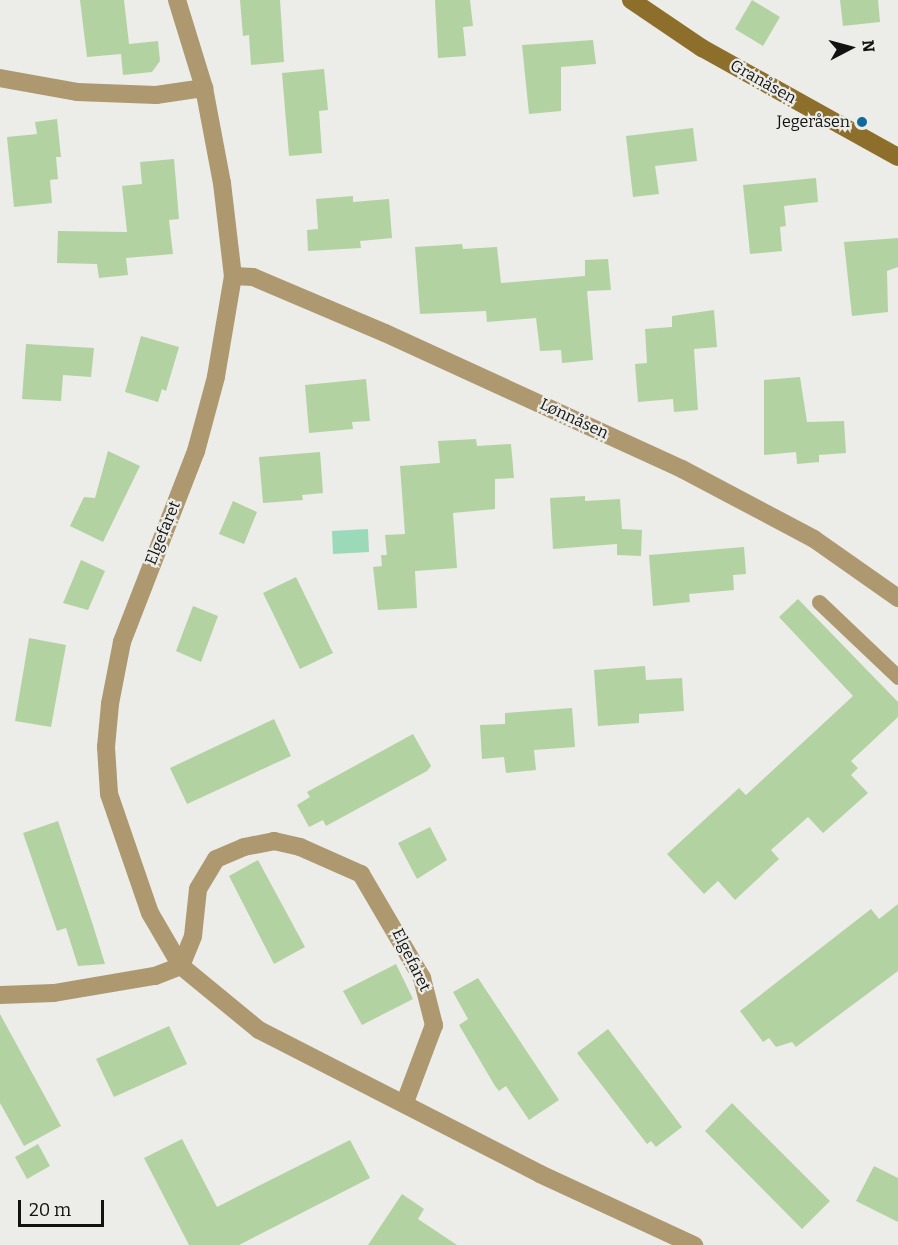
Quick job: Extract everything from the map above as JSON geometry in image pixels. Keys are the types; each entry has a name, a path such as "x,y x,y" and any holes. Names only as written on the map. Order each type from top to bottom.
{"street":[{"name":"Elgefaret","path":"177,0 204,88 222,183 233,276 216,377 196,451 122,642 106,747 109,794 150,913 182,966 259,1030 295,1052 405,1102 540,1174 694,1245"},
{"name":"Granåsen","path":"632,0 702,48 898,157"},
{"path":"0,78 77,92 156,94 204,88"},
{"name":"Lønnåsen","path":"233,276 253,277 386,333 682,469 814,539 898,598"},
{"name":"Elgefaret","path":"182,966 193,936 198,889 216,860 244,847 274,841 335,860 361,874 386,911 430,1002 434,1025 405,1102"},
{"path":"0,995 65,991 155,976 182,966"}],"lane":[{"path":"819,602 898,677"}],"shaded area":[{"path":"368,529 369,552 333,554 332,531"}],"building":[{"path":"80,0 124,0 129,44 158,41 160,61 152,72 123,75 121,54 87,57"},
{"path":"240,0 280,0 284,62 251,65 249,35 243,36"},
{"path":"435,0 470,0 473,26 463,27 466,56 438,58"},
{"path":"752,0 780,17 763,46 735,29"},
{"path":"840,0 878,0 880,22 843,26"},
{"path":"593,40 596,64 561,67 561,111 529,114 522,45"},
{"path":"324,69 328,110 319,111 322,153 289,156 282,73"},
{"path":"57,119 61,157 56,157 58,179 50,180 52,203 14,207 7,137 37,134 35,122"},
{"path":"693,128 697,161 655,166 659,194 633,197 626,136"},
{"path":"174,159 179,219 169,220 173,254 126,258 128,275 99,278 97,264 57,263 58,231 127,232 122,186 142,184 140,162"},
{"path":"816,178 818,202 784,206 786,226 780,227 782,251 750,254 743,185"},
{"path":"353,196 353,202 389,199 392,238 360,241 361,248 308,251 307,230 318,229 316,199"},
{"path":"898,238 898,267 887,271 888,312 852,316 844,242"},
{"path":"462,244 463,249 497,247 501,283 585,276 585,260 608,259 611,290 587,291 593,360 562,363 561,350 540,351 536,318 487,322 486,311 420,314 415,247"},
{"path":"714,310 717,347 694,349 698,410 674,412 673,399 638,402 635,364 647,363 645,329 672,327 672,316"},
{"path":"141,336 179,347 166,391 162,389 158,402 125,392"},
{"path":"26,344 94,348 91,377 63,375 61,401 22,399"},
{"path":"800,377 807,422 844,421 846,453 819,455 819,462 797,464 796,452 764,455 764,380"},
{"path":"366,379 370,421 352,422 353,429 309,433 305,385"},
{"path":"476,439 477,446 511,444 514,478 495,479 495,509 453,513 457,568 415,571 417,608 378,610 373,567 382,566 381,555 387,555 385,535 405,534 400,466 440,463 438,441"},
{"path":"108,451 140,466 103,542 70,526 84,497 95,498"},
{"path":"320,452 323,493 302,495 303,500 263,503 259,457"},
{"path":"585,496 585,501 620,499 622,529 642,530 641,556 617,555 617,544 553,549 550,498"},
{"path":"233,501 257,512 244,544 219,534"},
{"path":"744,547 746,574 733,575 734,590 689,594 690,602 653,606 649,555"},
{"path":"81,560 105,571 88,610 63,603"},
{"path":"296,577 333,653 300,669 263,593"},
{"path":"798,599 898,702 898,717 851,761 858,768 851,775 868,793 823,833 808,817 771,850 779,859 735,900 718,881 704,894 667,854 739,788 746,795 853,696 779,617"},
{"path":"193,606 218,616 201,662 176,651"},
{"path":"29,638 66,645 51,727 15,721"},
{"path":"645,666 646,680 682,678 684,711 639,714 639,723 598,726 594,670"},
{"path":"572,708 575,747 534,750 536,770 506,773 504,757 482,759 480,725 505,724 505,713"},
{"path":"274,719 291,756 187,804 170,768"},
{"path":"413,734 431,766 427,771 326,826 323,820 309,827 297,805 310,797 307,792"},
{"path":"58,821 105,964 78,966 66,928 57,931 23,833"},
{"path":"430,827 447,860 417,879 398,843"},
{"path":"258,860 305,947 274,964 229,876"},
{"path":"898,904 898,971 796,1047 792,1042 776,1047 769,1038 763,1042 740,1011 871,909 879,919"},
{"path":"396,964 413,999 362,1025 343,991"},
{"path":"478,978 559,1100 529,1120 506,1086 499,1091 495,1086 459,1025 468,1019 453,992"},
{"path":"0,1014 61,1126 24,1146 0,1103"},
{"path":"169,1026 187,1064 114,1097 96,1059"},
{"path":"608,1029 682,1127 656,1147 651,1141 647,1144 577,1053"},
{"path":"732,1103 830,1201 802,1229 705,1131"},
{"path":"182,1139 217,1207 350,1140 370,1178 239,1245 189,1245 144,1158"},
{"path":"38,1144 50,1166 27,1179 15,1157"},
{"path":"874,1166 898,1178 898,1222 856,1201"},
{"path":"402,1194 424,1209 418,1219 457,1245 368,1245"}],"place":[{"name":"Jegeråsen","path":"862,122"}]}
